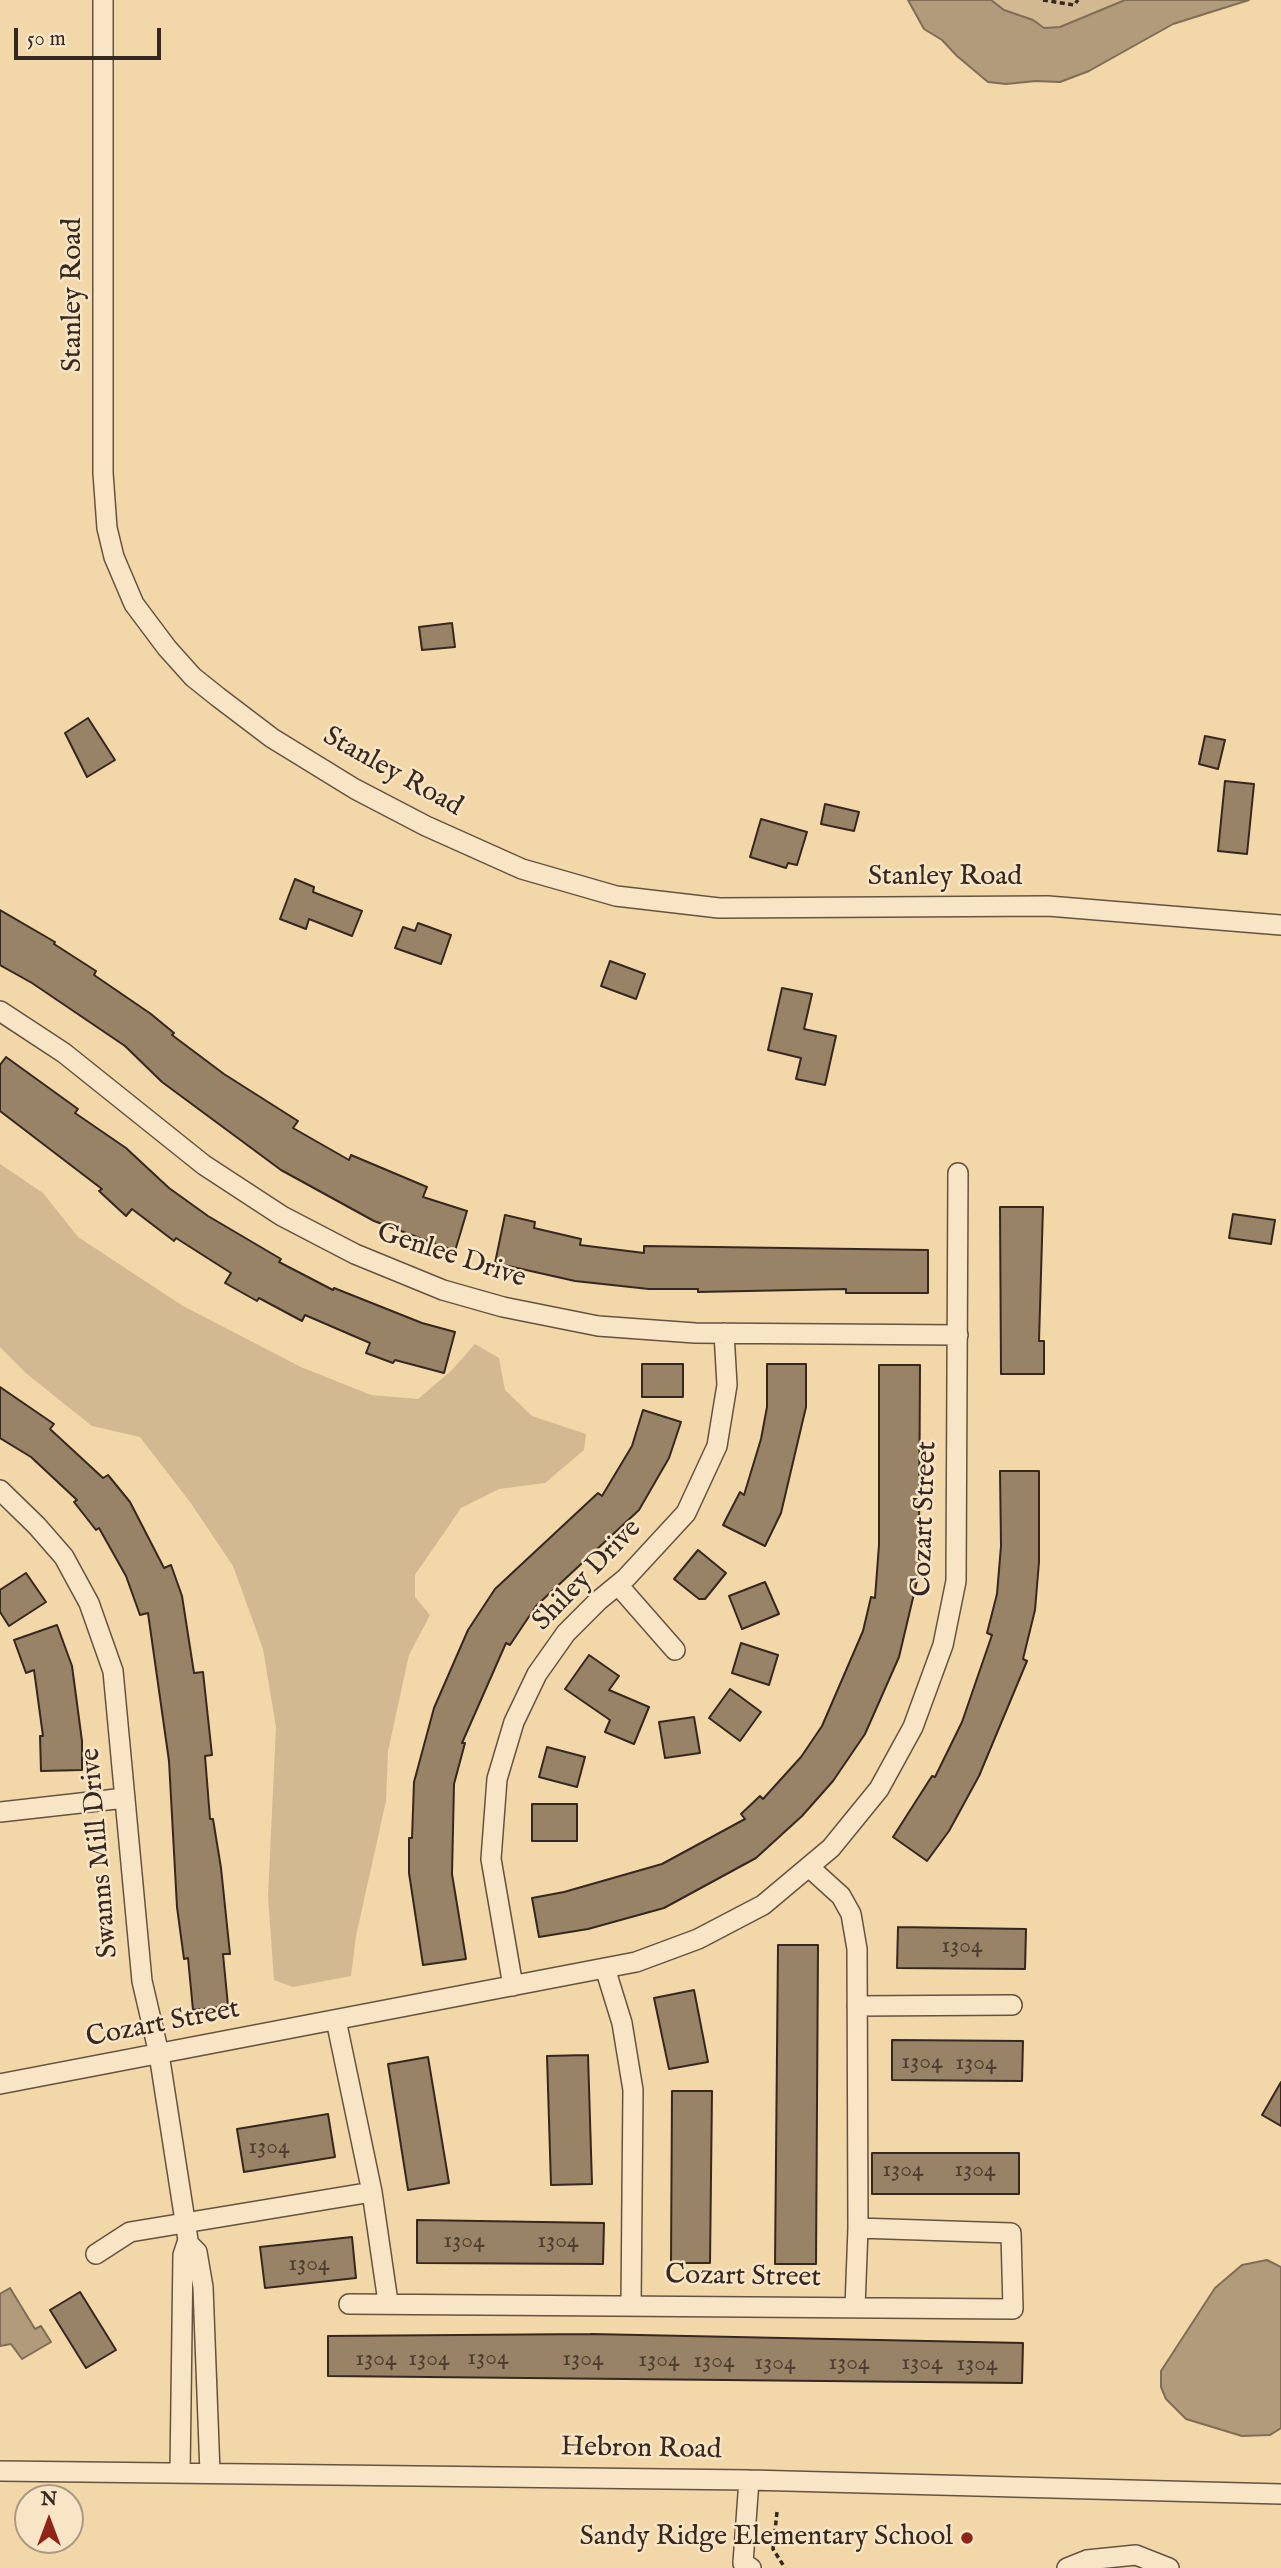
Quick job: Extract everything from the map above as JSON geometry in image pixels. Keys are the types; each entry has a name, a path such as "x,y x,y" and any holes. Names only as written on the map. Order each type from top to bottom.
{"street":[{"name":"Stanley Road","path":"103,0 103,460 107,528 122,578 147,624 193,677 227,704 272,737 355,789 455,840 522,869 615,896 719,908 1048,906 1281,925"},
{"name":"Genlee Drive","path":"0,1012 64,1053 204,1165 282,1216 355,1254 443,1290 503,1307 598,1326 724,1333 958,1335"},
{"name":"Cozart Street","path":"0,2084 636,1962 698,1939 763,1905 831,1849 879,1789 913,1727 943,1645 956,1581 958,1173"},
{"name":"Shiley Drive","path":"513,1986 491,1860 497,1779 514,1722 537,1674 566,1633 618,1585 686,1513 717,1446 727,1385 724,1333"},
{"name":"Swanns Mill Drive","path":"0,1490 64,1557 89,1603 113,1671 142,1981 159,2054 187,2221 188,2243 183,2255 180,2472"},
{"path":"618,1585 675,1650"},
{"path":"0,1812 125,1798"},
{"name":"Cozart Street","path":"809,1867 841,1896 851,1914 857,1949 858,2228 855,2307"},
{"name":"Cozart Street","path":"605,1968 622,2023 633,2090 631,2305"},
{"path":"858,2006 1012,2005"},
{"path":"336,2020 372,2192 388,2302"},
{"path":"96,2254 130,2232 372,2192"},
{"name":"Cozart Street","path":"349,2304 388,2302 1013,2309 1011,2232 858,2228"},
{"name":"Swanns Mill Drive","path":"188,2243 197,2252 203,2287 210,2473"},
{"name":"Hebron Road","path":"0,2471 749,2480 1281,2494"},
{"path":"744,2566 749,2480"},
{"path":"1067,2568 1087,2560 1136,2556 1168,2568"}],"path":[{"path":"1043,0 1073,5 1078,0"},
{"path":"777,2512 773,2549 785,2568"}],"shaded area":[{"path":"908,0 991,0 1004,10 1033,20 1044,28 1060,27 1125,0 1249,0 1173,24 1089,71 1060,82 1006,84 988,82 942,40 924,29"},
{"path":"950,0 1186,0 1080,44"},
{"path":"0,1164 43,1193 78,1237 183,1306 301,1367 371,1395 418,1399 451,1371 475,1344 499,1358 505,1390 532,1416 586,1434 584,1450 545,1483 499,1489 461,1508 415,1575 415,1597 430,1615 409,1655 388,1751 386,1801 356,1936 351,1976 293,1987 274,1980 268,1896 276,1727 263,1649 233,1566 190,1502 140,1437 92,1426 27,1374 0,1347"},
{"path":"1267,2260 1281,2267 1281,2428 1270,2435 1242,2436 1186,2419 1166,2399 1161,2387 1161,2371 1215,2288 1242,2265"},
{"path":"10,2288 35,2329 41,2326 51,2342 22,2359 11,2344 0,2346 0,2294"}],"building":[{"path":"452,623 455,647 422,650 419,627"},
{"path":"88,718 115,760 87,777 65,733"},
{"path":"1205,736 1225,740 1218,769 1199,764"},
{"path":"1225,781 1254,784 1247,854 1218,851"},
{"path":"825,804 859,812 854,831 821,824"},
{"path":"761,819 807,832 797,865 788,863 786,868 750,857"},
{"path":"295,879 314,887 313,892 362,911 352,936 309,919 306,929 280,919"},
{"path":"0,910 55,942 54,944 96,971 94,975 151,1014 174,1033 172,1035 224,1074 298,1121 293,1128 349,1160 351,1155 427,1187 423,1197 467,1211 455,1251 374,1221 281,1170 162,1082 125,1046 32,983 0,965"},
{"path":"418,923 451,935 441,964 395,948 403,927 415,931"},
{"path":"610,961 645,974 636,999 601,986"},
{"path":"782,988 812,994 804,1029 836,1036 825,1085 796,1079 801,1058 768,1050"},
{"path":"6,1057 78,1109 75,1113 126,1148 169,1188 208,1216 281,1259 279,1262 333,1290 334,1288 422,1323 455,1332 444,1373 395,1360 393,1363 366,1353 370,1343 305,1315 302,1321 259,1298 257,1301 225,1283 231,1273 176,1238 174,1241 132,1209 126,1216 99,1191 102,1189 0,1111 0,1065"},
{"path":"1000,1207 1043,1207 1039,1341 1044,1341 1044,1374 1001,1374"},
{"path":"1233,1214 1275,1220 1271,1244 1229,1238"},
{"path":"505,1215 535,1222 534,1228 581,1239 580,1245 644,1253 644,1246 928,1250 928,1293 846,1293 846,1289 698,1292 698,1289 649,1289 575,1281 495,1263"},
{"path":"642,1364 683,1364 683,1397 642,1397"},
{"path":"767,1364 806,1364 806,1407 781,1513 765,1546 723,1525 740,1492 744,1495 761,1439 767,1407"},
{"path":"879,1365 920,1365 919,1547 917,1581 899,1657 865,1734 833,1781 802,1816 756,1858 664,1908 588,1929 539,1937 532,1898 564,1892 662,1864 745,1819 741,1814 760,1796 763,1799 801,1757 822,1726 863,1631 871,1597 875,1598 879,1545"},
{"path":"0,1387 54,1424 50,1429 103,1478 108,1475 130,1502 164,1568 171,1565 182,1596 194,1673 203,1672 212,1755 205,1756 210,1819 213,1819 221,1868 230,1954 223,1954 228,2006 193,2010 188,1958 184,1959 177,1907 169,1761 148,1613 140,1615 126,1576 99,1528 96,1530 74,1502 77,1500 31,1457 0,1438"},
{"path":"643,1410 681,1422 669,1458 639,1510 536,1606 510,1645 506,1643 462,1743 465,1743 454,1784 452,1874 466,1959 423,1965 409,1873 409,1838 412,1838 414,1782 434,1708 468,1630 495,1589 598,1493 602,1496 632,1446"},
{"path":"1000,1471 1039,1471 1039,1562 1035,1610 1023,1659 1027,1661 979,1776 949,1831 927,1861 893,1837 932,1776 935,1777 962,1722 992,1635 987,1633 997,1594 1001,1546"},
{"path":"698,1550 726,1573 705,1599 699,1599 674,1579"},
{"path":"26,1573 46,1602 9,1626 0,1612 0,1590"},
{"path":"765,1582 779,1614 742,1629 729,1596"},
{"path":"57,1625 72,1666 82,1741 82,1770 41,1771 40,1736 43,1736 34,1670 26,1673 14,1640"},
{"path":"741,1643 778,1655 769,1685 732,1673"},
{"path":"589,1655 619,1676 609,1690 649,1707 634,1744 605,1732 610,1720 565,1689"},
{"path":"730,1689 761,1712 740,1741 709,1718"},
{"path":"694,1717 700,1753 665,1758 659,1722"},
{"path":"547,1747 585,1757 577,1787 539,1777"},
{"path":"532,1804 577,1804 577,1841 532,1841"},
{"path":"898,1927 1026,1929 1025,1969 897,1968"},
{"path":"778,1945 818,1945 816,2264 775,2264"},
{"path":"694,1990 708,2062 669,2069 654,1998"},
{"path":"892,2040 1023,2041 1022,2081 892,2080"},
{"path":"588,2055 592,2184 551,2185 547,2056"},
{"path":"428,2057 449,2183 408,2190 388,2064"},
{"path":"1281,2082 1281,2126 1262,2115"},
{"path":"672,2091 712,2091 710,2263 671,2263"},
{"path":"328,2114 335,2157 244,2172 237,2129"},
{"path":"872,2153 1019,2153 1019,2194 872,2194"},
{"path":"417,2220 604,2223 603,2264 417,2263"},
{"path":"352,2237 356,2278 265,2288 260,2247"},
{"path":"80,2292 116,2350 86,2368 50,2310"},
{"path":"591,2334 1023,2343 1022,2383 328,2376 328,2336"}],"place":[{"name":"Sandy Ridge Elementary School","path":"967,2538"}]}
